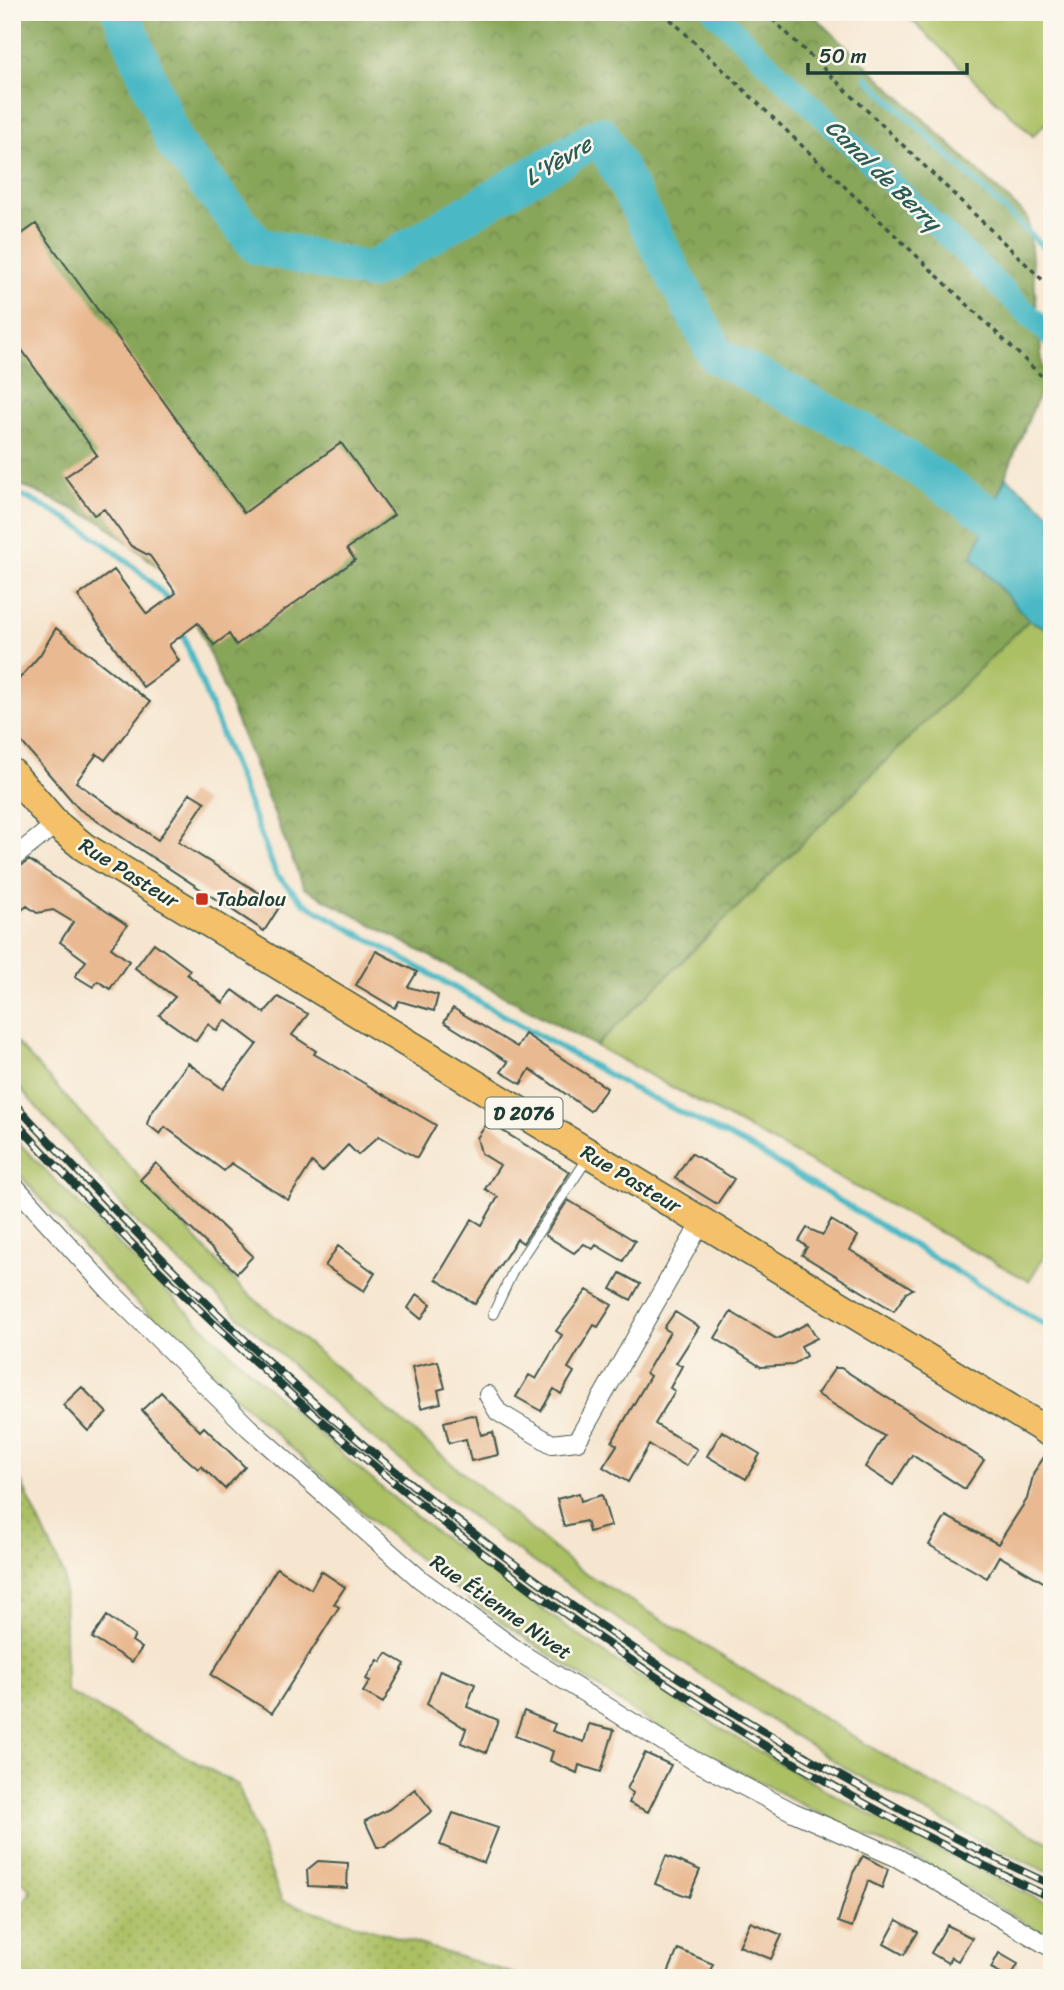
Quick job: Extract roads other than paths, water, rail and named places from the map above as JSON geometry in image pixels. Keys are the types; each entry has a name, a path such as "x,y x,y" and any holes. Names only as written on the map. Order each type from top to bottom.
{"main road":[{"name":"Rue Pasteur","path":"12,773 56,824 84,847 1052,1434"}],"street":[{"path":"12,859 56,824"},
{"name":"Rue Étienne Nivet","path":"12,1183 109,1290 249,1428 420,1579 522,1654 693,1760 783,1807 896,1857 1052,1948"},
{"path":"488,1395 498,1412 552,1444 577,1441 702,1221"}],"lane":[{"path":"493,1314 514,1269 591,1154"}],"water":[{"path":"1006,477 1052,515 1052,631 1029,620 972,557"}],"waterway":[{"name":"L'Yèvre","path":"121,12 175,144 258,246 370,271 601,135 717,356 869,435 1052,556"},
{"name":"Canal de Berry","path":"714,12 1052,337"},
{"path":"866,77 1052,255"},
{"path":"12,491 95,537 132,565 168,599"},
{"path":"183,635 276,874 304,903 634,1089 752,1148 1052,1329"}],"railway":[{"path":"12,1101 165,1262 261,1355 350,1434 538,1581 636,1650 737,1715 840,1776 945,1833 1052,1885"},
{"path":"12,1118 126,1237 244,1351 366,1459 493,1560 624,1655 761,1744 904,1824 1052,1898"}],"place":[{"name":"Tabalou","path":"202,899"}]}
